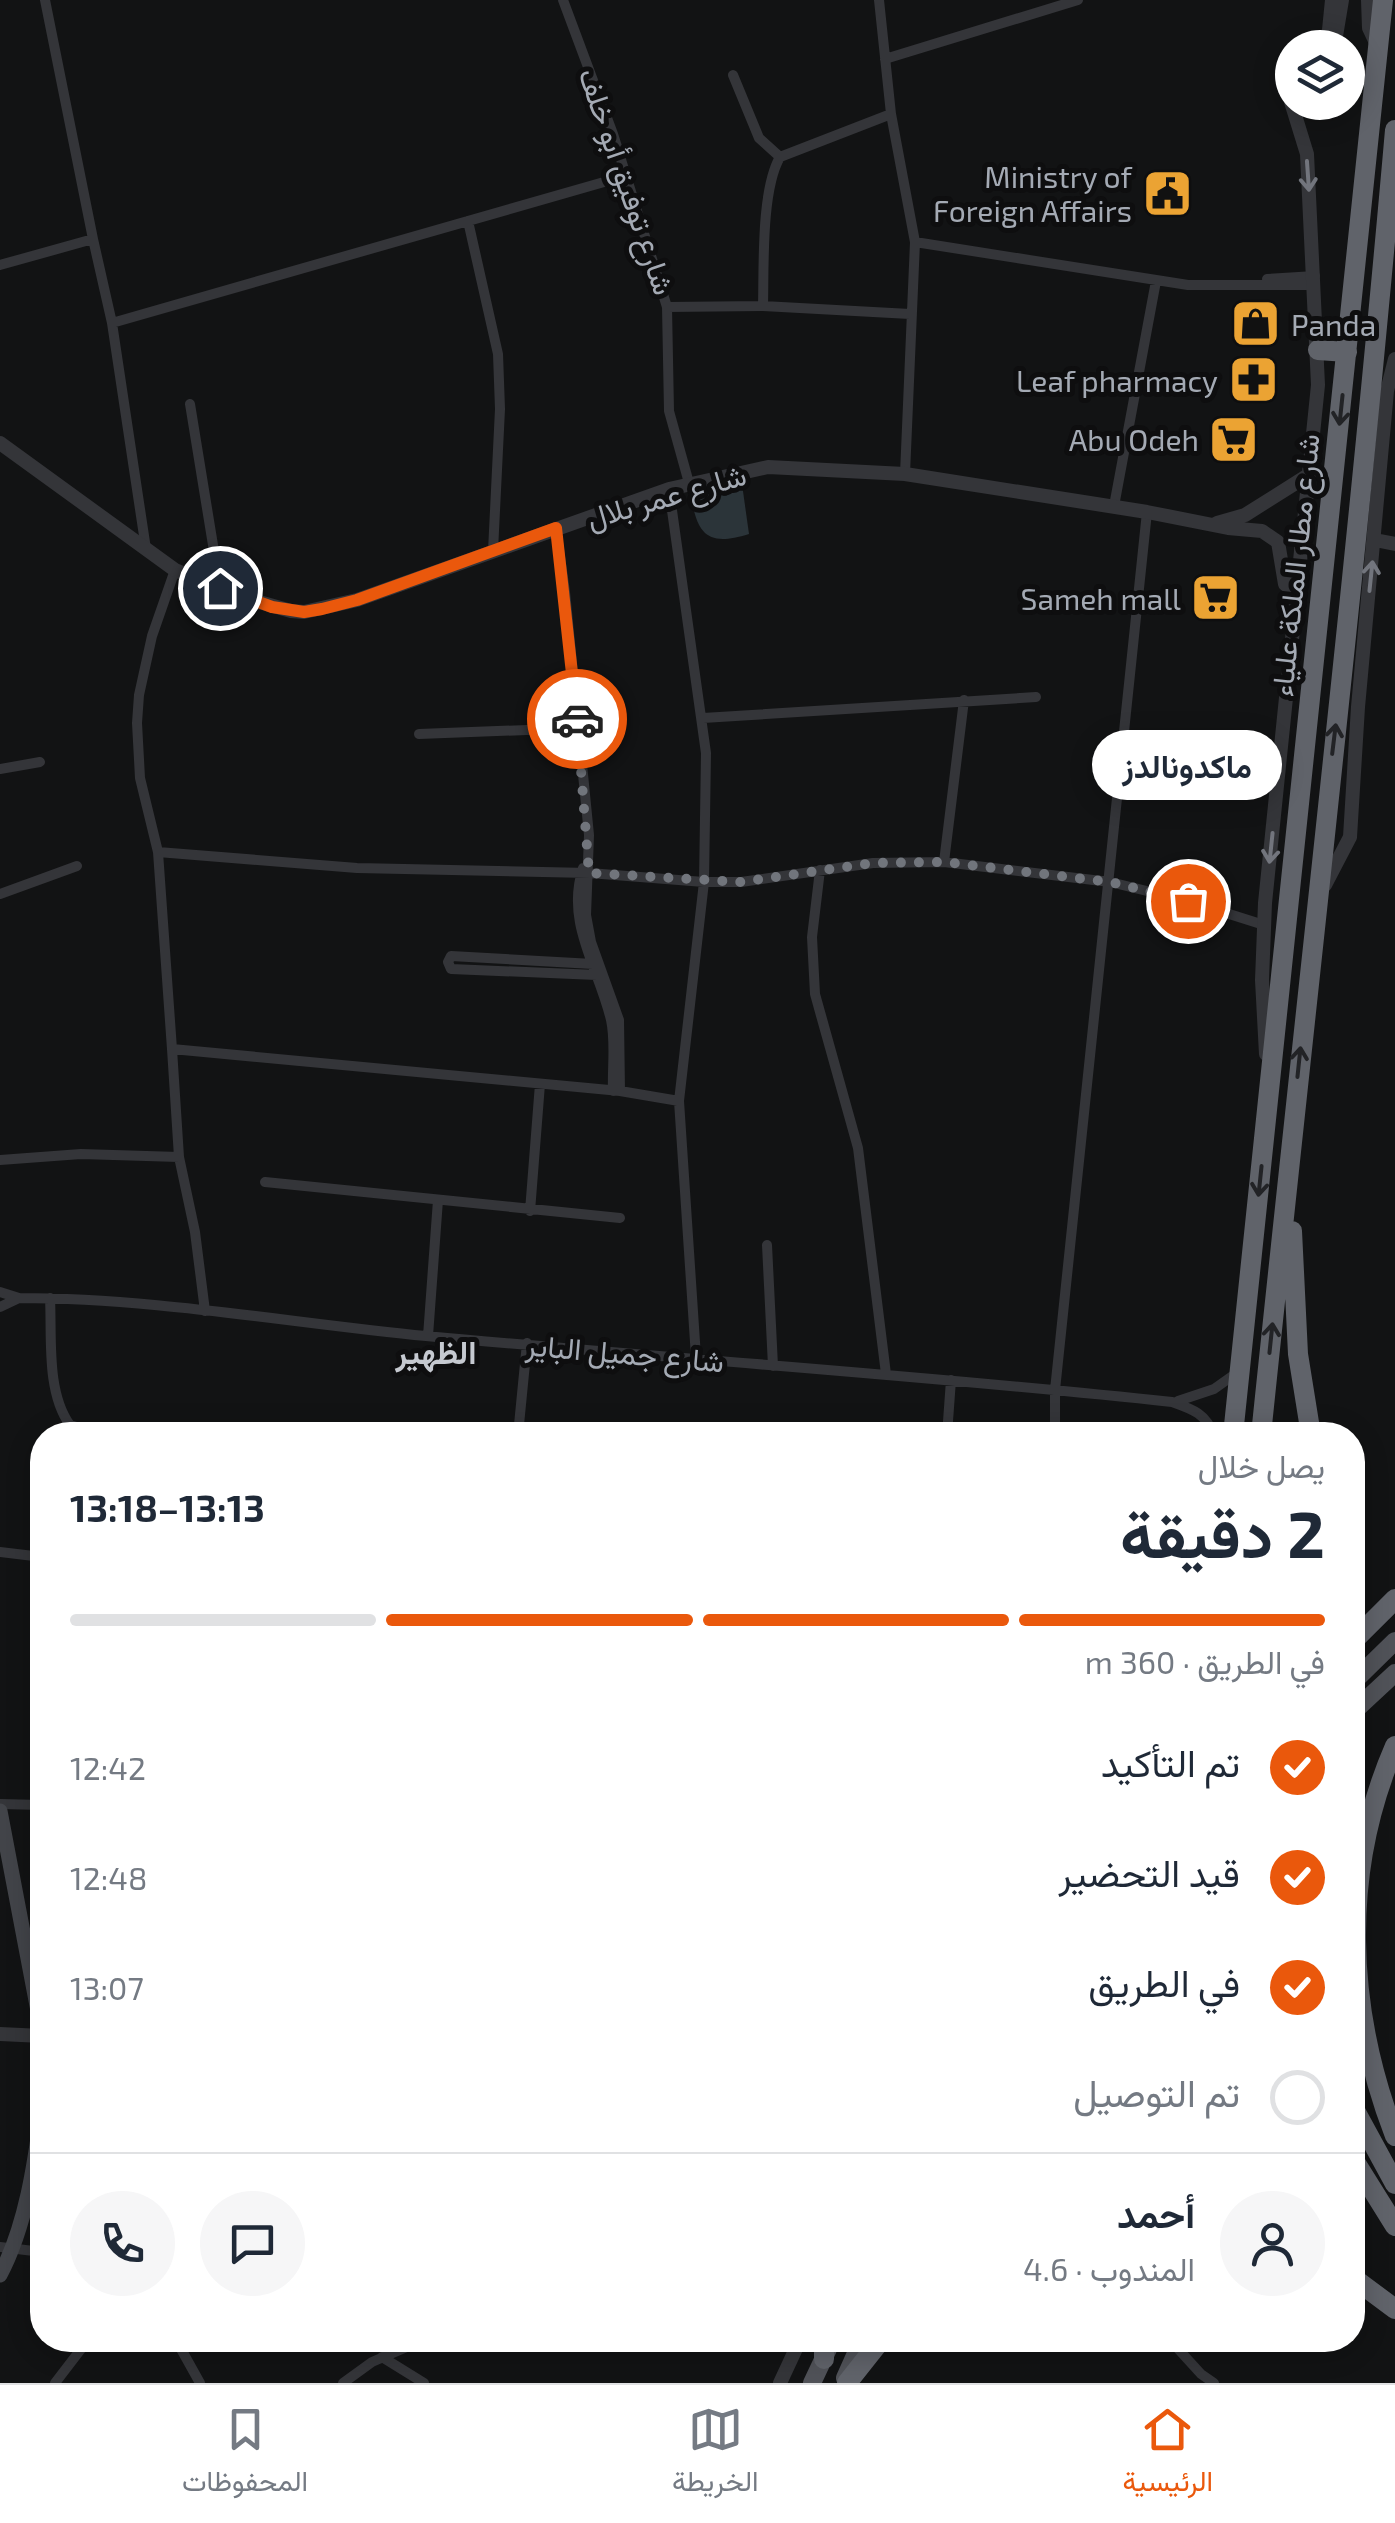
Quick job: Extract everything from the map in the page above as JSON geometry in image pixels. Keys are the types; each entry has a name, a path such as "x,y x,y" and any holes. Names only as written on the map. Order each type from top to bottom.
{"highway":[{"name":"شارع مطار الملكة علياء","path":"1235,1422 1383,0"},
{"name":"شارع مطار الملكة علياء","path":"1262,1422 1314,909 1358,610 1390,238 1395,130"},
{"path":"1318,350 1347,352"},
{"path":"1290,1159 1296,1328 1309,1422"},
{"path":"1365,1630 1395,1599"},
{"path":"1365,1845 1395,1746"},
{"path":"1365,2040 1395,2136"},
{"path":"1365,2129 1395,2184"},
{"path":"1365,2179 1395,2226"},
{"path":"1365,2184 1370,2188"},
{"path":"1365,2287 1395,2309"},
{"path":"844,2383 870,2352"}],"main road":[{"path":"1365,1670 1395,1641"},
{"path":"1365,1701 1395,1673"},
{"path":"0,1807 30,1969"},
{"path":"0,2275 30,2176"},
{"path":"812,2383 825,2352"},
{"path":"844,2383 857,2352"}],"street":[{"path":"46,0 112,323 146,549"},
{"path":"879,0 891,114 915,242 905,474"},
{"path":"885,59 1078,0"},
{"path":"1329,30 1332,0"},
{"path":"1337,30 1342,0"},
{"path":"1368,0 1368,28 1379,48"},
{"name":"شارع توفيق أبو خلف","path":"568,1 667,307 763,306 910,314"},
{"path":"732,75 763,144 780,157"},
{"path":"763,306 772,176 780,157 891,114"},
{"path":"1269,1084 1263,1014 1264,925 1310,474 1318,350 1307,154 1299,120"},
{"path":"112,323 624,176"},
{"path":"468,220 498,354 500,408 493,552"},
{"path":"0,265 94,239"},
{"path":"915,242 1181,284 1315,281"},
{"path":"1114,506 1156,280"},
{"path":"667,307 669,410 689,483"},
{"path":"1358,610 1374,540 1378,390 1395,359"},
{"path":"190,404 220,588"},
{"name":"شارع عمر بلال","path":"0,443 176,570 272,607 304,612 357,600 669,489 768,467 905,474 1271,534 1280,547 1285,584 1296,592"},
{"name":"شارع عمر بلال","path":"1212,523 1246,515 1310,474"},
{"path":"669,489 703,718 706,788 704,882 679,1101 696,1357"},
{"path":"1056,1422 1056,1390 1147,512"},
{"path":"556,528 588,836 586,915 612,1022 616,1091"},
{"path":"1374,540 1395,544"},
{"path":"176,570 148,649 137,724 140,778 158,852 179,1157 205,1310"},
{"path":"703,718 1036,697"},
{"path":"944,862 964,700"},
{"path":"419,734 578,728"},
{"path":"0,768 40,762"},
{"path":"158,852 358,868 585,873 704,882 741,882 873,863 944,862 1110,882 1264,925"},
{"path":"0,894 77,866"},
{"path":"820,870 812,937 815,994 858,1148 886,1374"},
{"path":"451,956 473,957 597,969 473,970 452,969 448,962 451,956"},
{"path":"473,957 473,970"},
{"path":"172,1050 616,1091 679,1101"},
{"path":"530,1211 540,1084"},
{"path":"0,1160 50,1154 179,1157"},
{"path":"265,1182 620,1218"},
{"path":"428,1336 438,1200"},
{"path":"767,1245 773,1366"},
{"name":"شارع جميل الباير","path":"0,1292 19,1298 205,1310 428,1336 1172,1402 1199,1413 1208,1422"},
{"name":"شارع جميل الباير","path":"0,1307 19,1298"},
{"path":"50,1298 56,1390 69,1422"},
{"path":"519,1422 527,1343"},
{"name":"شارع جميل الباير","path":"1172,1402 1205,1394 1240,1370"},
{"path":"948,1422 951,1380"},
{"path":"0,1552 30,1556"},
{"path":"0,1807 30,1806"},
{"path":"0,2034 30,2034"},
{"path":"54,2383 79,2352"},
{"path":"183,2352 200,2383"},
{"path":"344,2383 365,2366 394,2352"},
{"path":"780,2383 794,2352"},
{"path":"1181,2352 1214,2383"},
{"path":"382,2357 424,2383"}],"shaded area":[{"path":"742,484 749,534 722,539 705,533 696,517 690,491"}],"way so far":[{"path":"577,719 589,873 741,882 873,863 944,862 1110,882 1188,901"}],"place":[{"name":"Ministry of Foreign Affairs","path":"1167,193"},
{"name":"Panda","path":"1256,324"},
{"name":"Leaf pharmacy","path":"1253,380"},
{"name":"Abu Odeh","path":"1234,439"},
{"name":"Sameh mall","path":"1216,598"},
{"name":"ماكدونالدز","path":"1188,901"}],"district":[{"name":"الظهير","path":"436,1351"}],"route":[{"path":"220,588 291,611 322,609 556,528 577,719"}]}
